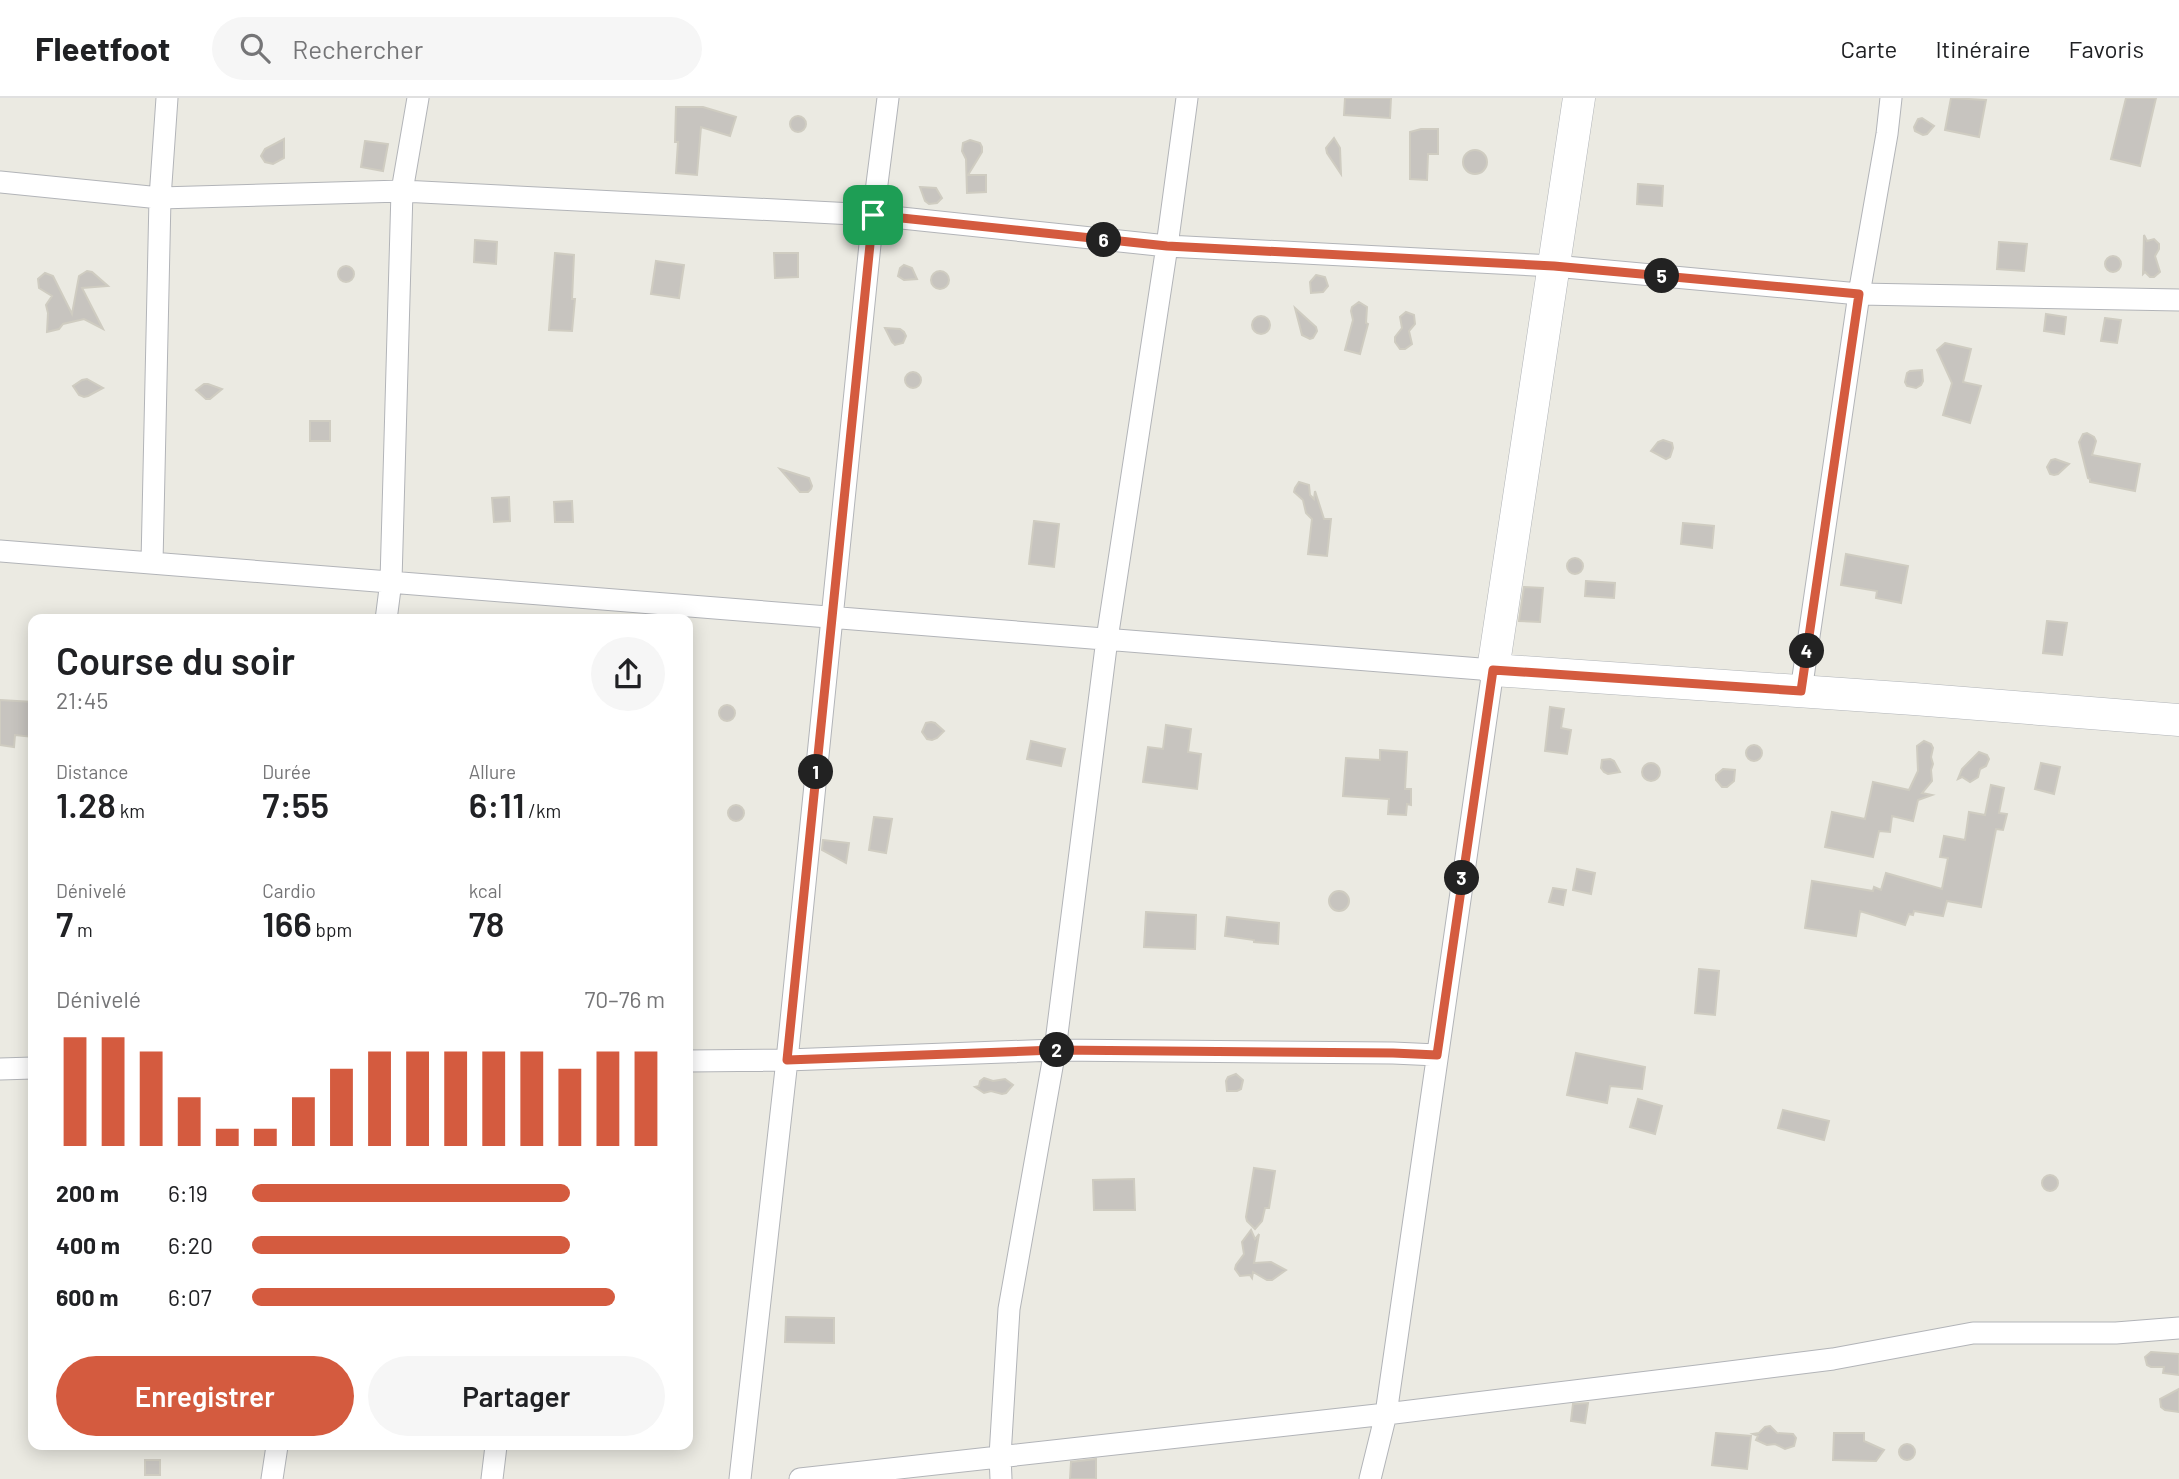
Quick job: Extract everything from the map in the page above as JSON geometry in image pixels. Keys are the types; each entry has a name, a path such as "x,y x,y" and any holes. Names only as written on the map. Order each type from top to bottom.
{"street":[{"path":"152,563 160,198 167,98"},
{"path":"387,614 391,582 402,191 418,98"},
{"path":"740,1479 787,1060 873,215 888,98"},
{"path":"1001,1479 1000,1455 1009,1309 1055,1050 1107,639 1187,98"},
{"path":"1370,1479 1387,1414 1493,670 1579,98"},
{"path":"1801,691 1859,294 1891,98"},
{"path":"0,182 160,198 402,191 873,215 1167,246 1554,266 1859,294 2179,300"},
{"path":"0,551 391,582 610,610 831,617 1493,670 2179,720"},
{"path":"693,1061 1055,1050 1437,1055"},
{"path":"0,1069 28,1068"},
{"path":"800,1479 1387,1414 1833,1359 1973,1333 2116,1333 2179,1328"},
{"path":"272,1479 276,1450"},
{"path":"492,1479 496,1450"}],"building":[{"path":"1345,98 1391,98 1390,118 1344,115"},
{"path":"1951,98 1986,100 1979,137 1945,130"},
{"path":"2126,98 2156,98 2140,166 2111,159"},
{"path":"676,107 703,107 736,117 730,136 701,127 697,175 676,173"},
{"path":"798,116 804,118 804,130 798,132 792,130 790,124 792,118"},
{"path":"1922,118 1934,126 1923,135 1915,131 1914,127 1918,119"},
{"path":"1438,129 1438,154 1428,154 1427,180 1410,179 1410,132"},
{"path":"1334,138 1340,148 1341,174 1326,148"},
{"path":"284,139 284,158 273,164 265,162 261,156 265,149"},
{"path":"970,140 980,143 982,152 968,175 986,175 986,192 967,193 966,159 962,151 963,143"},
{"path":"365,141 388,144 383,171 361,167"},
{"path":"1475,150 1486,157 1487,162 1480,173 1475,174 1464,167 1463,162 1470,151"},
{"path":"1638,184 1663,186 1662,206 1637,204"},
{"path":"920,187 936,188 942,198 937,203 929,204 925,201"},
{"path":"2144,235 2147,241 2154,239 2159,244 2155,256 2160,272 2154,277 2145,272 2143,274"},
{"path":"475,240 497,242 496,264 474,262"},
{"path":"1999,242 2027,244 2024,271 1997,269"},
{"path":"555,253 574,255 572,299 575,299 572,331 549,330"},
{"path":"774,253 798,253 798,277 775,278"},
{"path":"2110,256 2116,256 2121,264 2119,270 2110,272 2105,267 2105,261"},
{"path":"656,261 684,265 679,298 651,294"},
{"path":"904,265 912,268 917,279 904,280 898,276"},
{"path":"343,266 349,266 354,274 352,280 343,282 338,277 338,271"},
{"path":"87,271 108,286 82,288 103,329 84,319 63,324 59,329 47,332 46,305 52,296 39,288 38,279 45,273 53,276 72,314 79,276"},
{"path":"936,271 944,271 949,280 947,287 936,289 931,284 931,276"},
{"path":"1316,275 1325,277 1328,286 1323,292 1311,293 1310,282"},
{"path":"1359,302 1367,307 1368,324 1360,354 1345,350 1353,320 1352,307"},
{"path":"1295,308 1316,327 1313,338 1302,335"},
{"path":"1406,312 1414,315 1415,324 1409,331 1412,344 1400,349 1395,337 1402,328 1400,317"},
{"path":"2046,314 2066,317 2064,334 2044,331"},
{"path":"1261,316 1267,319 1270,325 1267,331 1261,334 1255,331 1252,325 1255,319"},
{"path":"2105,318 2121,320 2117,343 2101,341"},
{"path":"885,328 900,329 904,332 906,336 903,343 895,345"},
{"path":"1945,343 1971,349 1963,382 1981,386 1970,423 1943,415 1952,383 1937,350"},
{"path":"1922,370 1921,385 1916,388 1907,386 1907,373"},
{"path":"910,372 916,372 921,380 919,386 910,388 905,383 905,377"},
{"path":"87,379 103,388 88,396 79,395 73,386"},
{"path":"204,384 222,389 210,399 206,399 196,390"},
{"path":"310,421 330,421 330,441 310,441"},
{"path":"2087,433 2096,441 2092,455 2140,464 2135,491 2090,482 2079,442 2083,434"},
{"path":"1663,440 1672,443 1673,448 1670,457 1666,459 1651,451"},
{"path":"2051,460 2069,464 2054,475 2050,474 2047,467"},
{"path":"780,469 809,478 811,489 808,492 800,492"},
{"path":"1299,482 1309,485 1310,495 1314,499 1315,491 1324,519 1331,519 1327,556 1308,554 1312,519 1306,513 1303,500 1294,492"},
{"path":"509,497 510,521 494,522 492,498"},
{"path":"572,501 573,522 555,522 554,502"},
{"path":"1034,521 1059,524 1054,567 1029,564"},
{"path":"1683,523 1714,526 1712,548 1681,544"},
{"path":"1846,554 1908,566 1901,603 1876,598 1877,591 1841,585"},
{"path":"1575,558 1583,566 1575,574 1567,566"},
{"path":"1586,581 1615,583 1614,598 1585,596"},
{"path":"1524,587 1543,588 1540,622 1519,621"},
{"path":"2047,621 2067,623 2062,655 2043,653"},
{"path":"0,700 28,702 28,736 15,735 14,747 0,745"},
{"path":"727,705 735,713 727,721 719,713"},
{"path":"1550,707 1564,709 1561,728 1571,730 1567,754 1545,751"},
{"path":"931,722 944,731 932,740 927,739 922,732 926,723"},
{"path":"1166,725 1191,729 1188,752 1201,754 1197,789 1143,782 1148,747 1163,749"},
{"path":"1031,741 1065,749 1061,766 1027,759"},
{"path":"1924,741 1933,748 1933,764 1932,781 1922,793 1932,795 1918,800 1913,821 1892,816 1890,832 1879,831 1873,857 1825,847 1832,812 1865,819 1873,782 1909,790 1918,771 1917,746"},
{"path":"1754,745 1760,747 1760,759 1754,761 1748,759 1746,753 1748,747"},
{"path":"1380,750 1407,752 1405,789 1411,789 1411,805 1407,804 1406,815 1388,814 1389,799 1343,796 1346,758 1380,760"},
{"path":"1979,752 1987,755 1989,759 1986,766 1980,769 1978,777 1970,782 1962,777 1958,779 1962,769"},
{"path":"1610,759 1620,772 1604,772 1601,768 1602,760"},
{"path":"1651,763 1657,766 1660,772 1657,778 1651,781 1645,778 1642,772 1645,766"},
{"path":"2041,763 2060,767 2054,794 2035,789"},
{"path":"1723,769 1735,770 1734,781 1727,787 1722,787 1716,780 1716,775"},
{"path":"1991,785 2004,788 1999,813 2007,814 2003,830 1996,829 1981,907 1947,901 1943,916 1914,911 1913,915 1909,914 1905,925 1860,911 1856,936 1805,928 1812,881 1873,891 1874,887 1881,890 1886,873 1942,889 1948,858 1940,857 1944,836 1965,840 1969,812 1985,815"},
{"path":"736,805 744,813 736,821 728,813"},
{"path":"874,817 892,819 886,853 869,850"},
{"path":"823,840 849,843 846,863 822,850"},
{"path":"1577,869 1595,873 1591,894 1573,890"},
{"path":"1553,888 1566,890 1563,905 1549,902"},
{"path":"1339,891 1346,894 1349,901 1346,908 1339,911 1332,908 1329,901 1332,894"},
{"path":"1146,912 1196,915 1195,949 1144,947"},
{"path":"1227,917 1279,923 1278,944 1225,936"},
{"path":"1699,969 1719,971 1715,1015 1695,1013"},
{"path":"1576,1053 1645,1067 1642,1089 1610,1086 1607,1103 1567,1095"},
{"path":"1236,1074 1243,1080 1241,1089 1227,1091 1228,1077"},
{"path":"984,1078 993,1081 1005,1079 1013,1085 1006,1093 984,1093 975,1087 979,1086"},
{"path":"1638,1099 1662,1106 1655,1134 1630,1127"},
{"path":"1783,1110 1829,1121 1824,1140 1778,1128"},
{"path":"1254,1168 1275,1171 1269,1208 1265,1208 1262,1221 1255,1229 1246,1217"},
{"path":"2050,1175 2058,1183 2050,1191 2042,1183"},
{"path":"1134,1179 1135,1210 1094,1210 1093,1180"},
{"path":"1251,1230 1255,1239 1259,1234 1254,1263 1271,1262 1286,1270 1272,1280 1253,1272 1252,1278 1250,1275 1240,1276 1235,1269 1244,1254 1242,1242"},
{"path":"786,1317 834,1318 834,1343 785,1342"},
{"path":"2151,1352 2179,1354 2179,1375 2163,1373 2164,1367 2147,1365 2145,1357"},
{"path":"2179,1389 2179,1412 2161,1407 2160,1399"},
{"path":"1588,1403 1585,1423 1571,1421 1573,1404"},
{"path":"1770,1426 1777,1433 1793,1434 1796,1438 1794,1446 1785,1449 1756,1440 1758,1436 1753,1434"},
{"path":"1716,1433 1751,1436 1747,1469 1712,1465"},
{"path":"1834,1433 1864,1433 1864,1441 1884,1450 1876,1461 1833,1460"},
{"path":"1907,1444 1915,1452 1907,1460 1899,1452"},
{"path":"1096,1459 1096,1479 1070,1479 1071,1462"},
{"path":"145,1460 160,1460 160,1475 145,1475"}],"route":[{"path":"873,215 1167,246 1554,266 1859,294 1801,691 1493,670 1437,1055 1055,1050 787,1060 873,215"}]}
